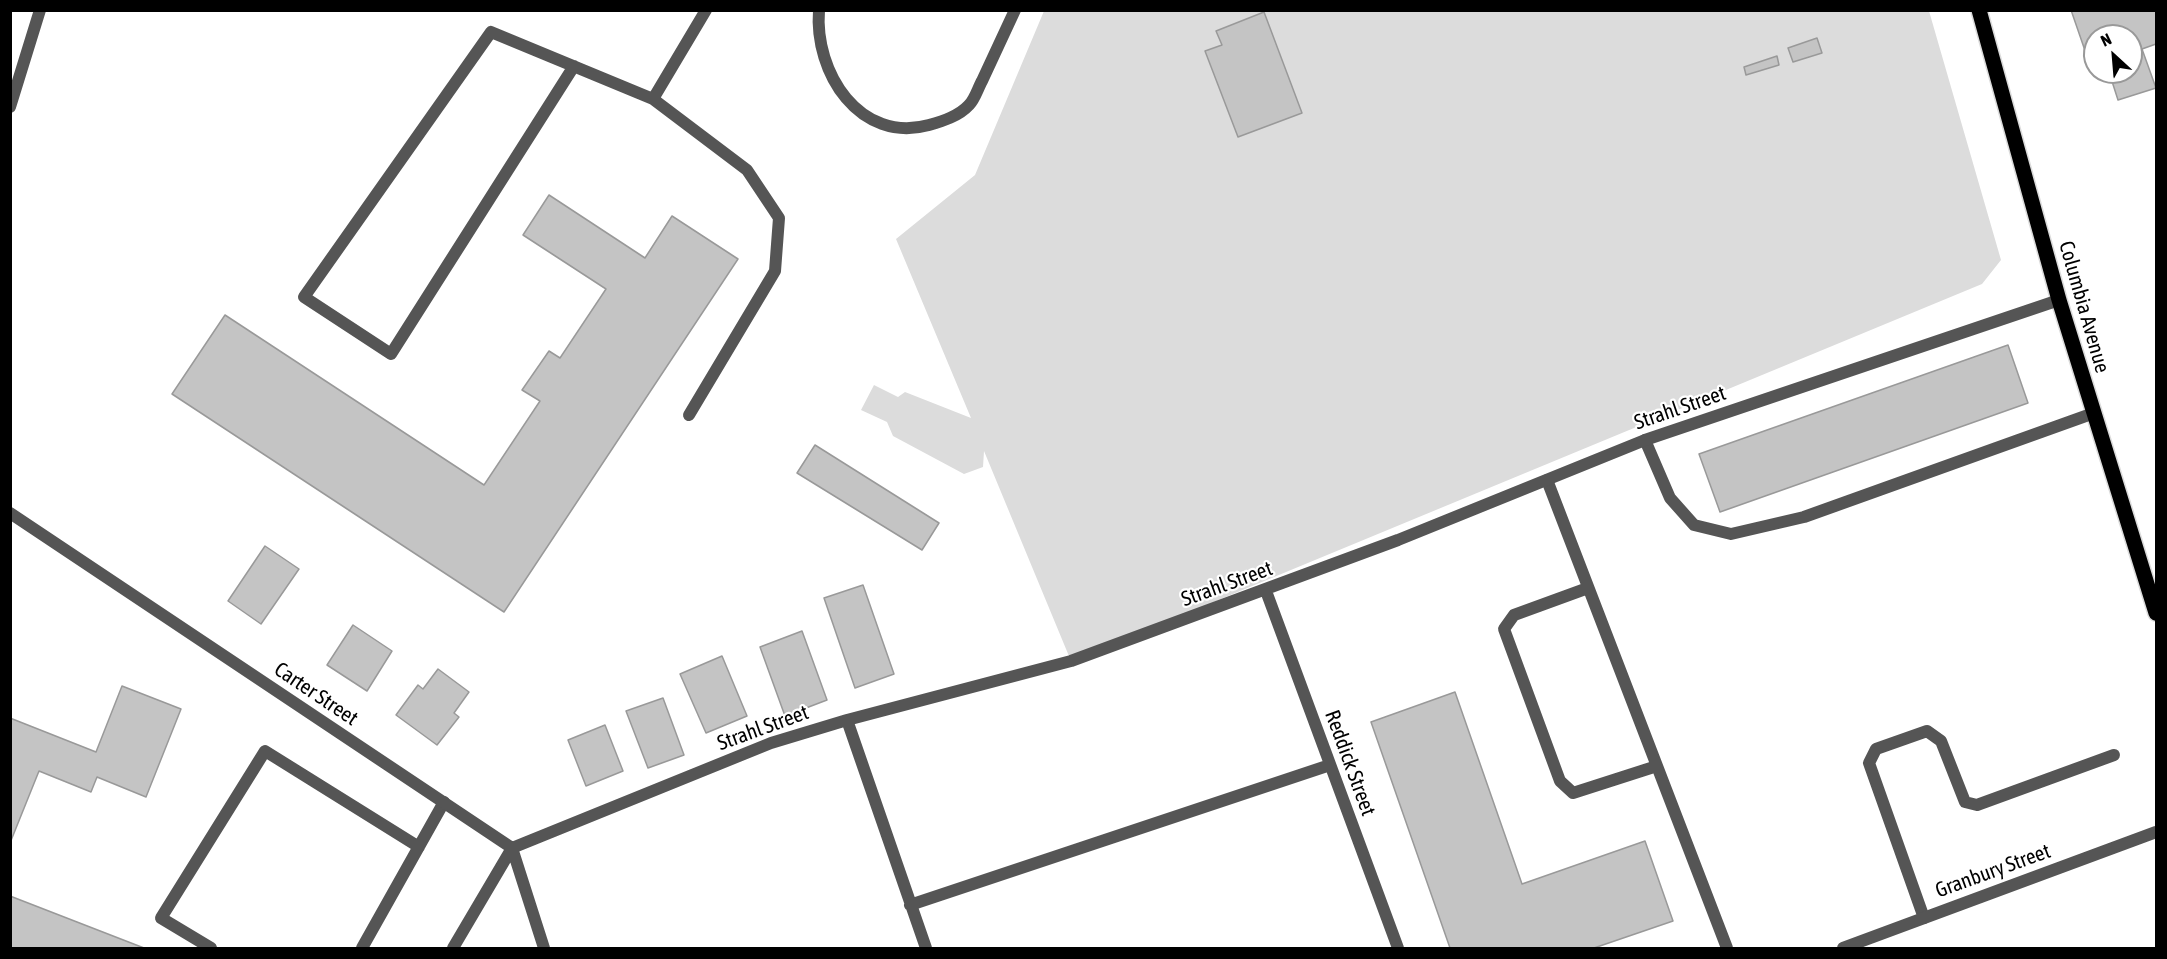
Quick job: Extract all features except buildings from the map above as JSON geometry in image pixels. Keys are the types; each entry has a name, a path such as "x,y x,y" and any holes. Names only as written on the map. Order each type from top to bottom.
{"main road":[{"name":"Columbia Avenue","path":"1979,10 2059,300 2157,613"}],"street":[{"path":"10,107 40,10"},
{"path":"653,99 706,10"},
{"path":"819,10 820,42 831,76 848,103 875,122 910,130 950,119 970,105 1015,10"},
{"path":"574,66 391,354 304,297 491,32 574,66 653,99 747,170 779,218 776,271 689,415"},
{"name":"Strahl Street","path":"512,848 771,743 847,720 1071,661 1266,591 1645,440 2059,300"},
{"path":"1645,440 1670,498 1694,525 1731,534 1804,517 2094,413"},
{"path":"1547,480 1727,948"},
{"name":"Carter Street","path":"10,513 512,848"},
{"path":"1588,588 1514,615 1504,629 1560,781 1573,793 1657,766"},
{"name":"Reddick Street","path":"1266,591 1398,948"},
{"path":"847,720 926,948"},
{"path":"1924,918 1869,763 1876,749 1927,731 1941,741 1965,802 1977,805 2114,755"},
{"path":"211,948 161,918 265,752 419,847"},
{"path":"910,904 1330,765"},
{"path":"362,948 444,802"},
{"name":"Granbury Street","path":"1843,948 2157,832"},
{"path":"453,948 512,848"},
{"path":"512,848 544,948"}],"shaded area":[{"path":"1044,11 1929,11 2001,260 1982,284 1071,661 984,451 983,467 964,474 893,436 887,422 861,410 874,385 898,397 905,392 971,418 896,239 975,175"}]}
